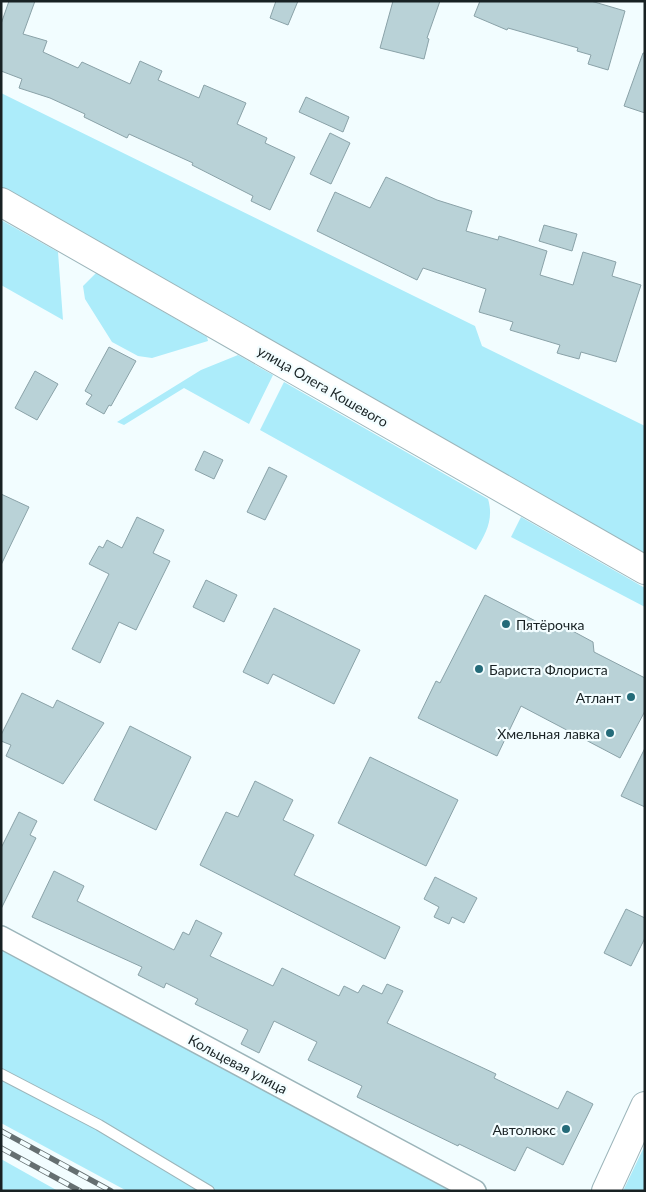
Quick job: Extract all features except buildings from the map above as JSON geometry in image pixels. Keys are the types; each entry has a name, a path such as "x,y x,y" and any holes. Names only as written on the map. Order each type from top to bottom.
{"street":[{"name":"улица Олега Кошевого","path":"1,202 645,570"},
{"name":"Кольцевая улица","path":"1,937 474,1191"},
{"path":"606,1191 645,1106"}],"lane":[{"path":"1,1074 99,1125 209,1191"}],"shaded area":[{"path":"1,93 475,326 482,346 645,426 645,555 1,189"},
{"path":"1,220 58,252 63,320 1,285"},
{"path":"96,273 207,337 208,341 152,358 138,356 112,342 85,299 83,286"},
{"path":"238,355 273,375 249,424 184,388 124,425 117,422 201,370"},
{"path":"284,382 488,499 490,513 488,526 476,550 260,430"},
{"path":"521,517 645,588 645,607 511,537"},
{"path":"1,945 459,1191 127,1191 1,1123"},
{"path":"645,1145 645,1191 623,1191"},
{"path":"1,1159 58,1191 1,1191"}],"railway":[{"path":"1,1131 111,1191"},
{"path":"1,1148 80,1191"}],"place":[{"name":"Пятёрочка","path":"506,624"},
{"name":"Бариста Флориста","path":"479,669"},
{"name":"Атлант","path":"631,697"},
{"name":"Хмельная лавка","path":"610,733"},
{"name":"Автолюкс","path":"566,1129"}]}
